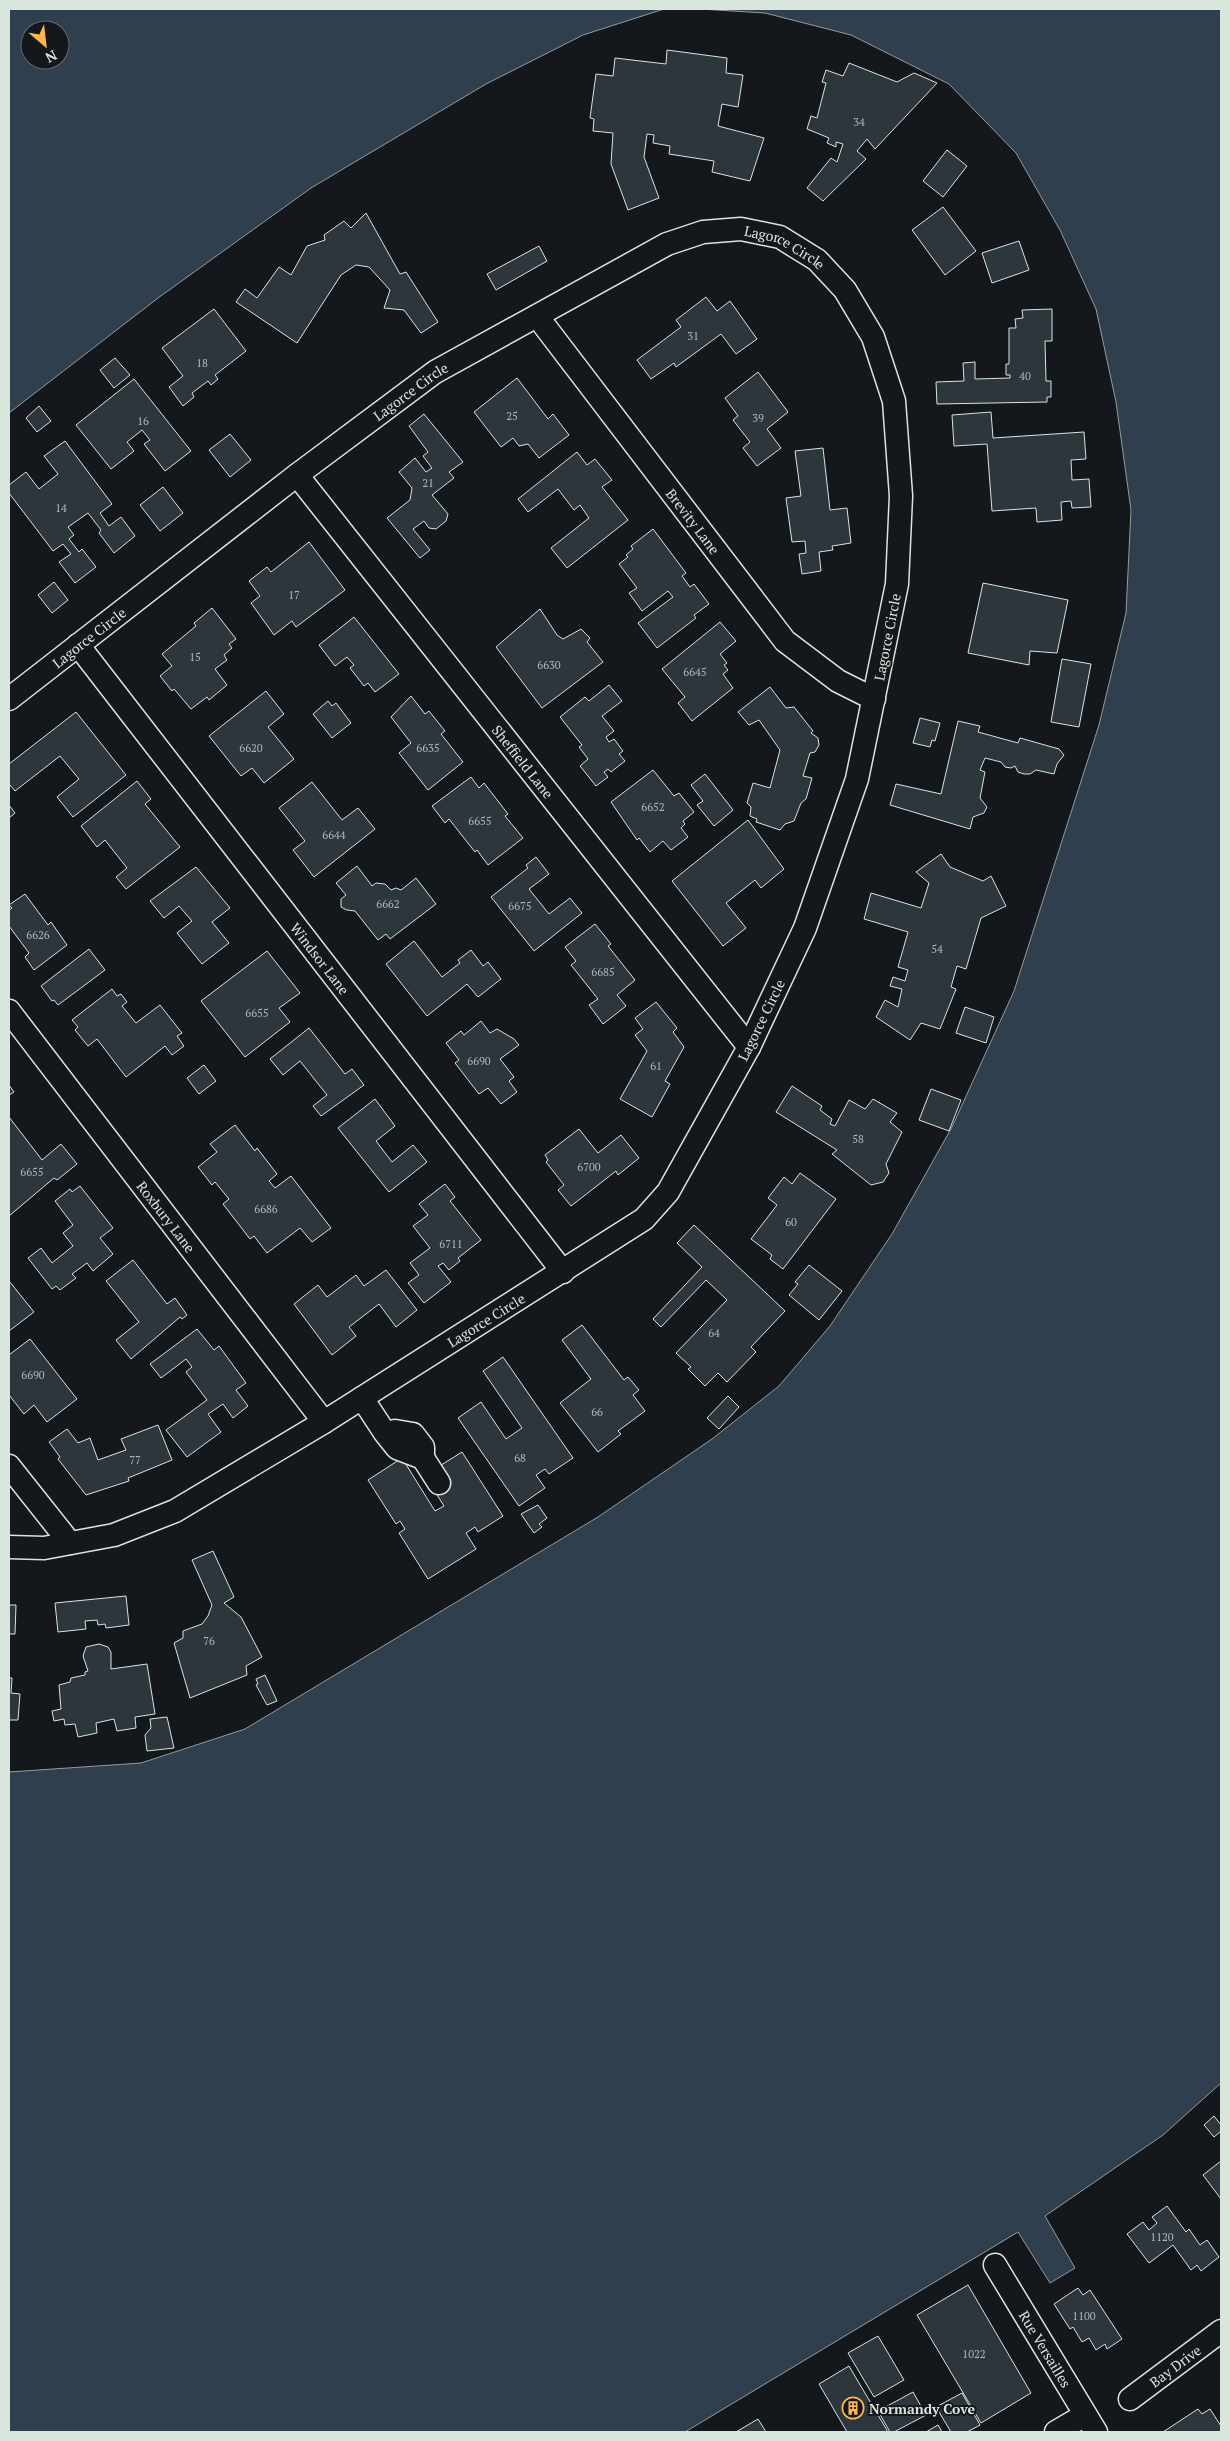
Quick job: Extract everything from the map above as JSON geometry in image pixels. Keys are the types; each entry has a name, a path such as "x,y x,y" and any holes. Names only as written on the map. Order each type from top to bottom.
{"street":[{"name":"Lagorce Circle","path":"9,699 297,475 435,372 667,244 703,232 740,229 780,237 817,260 845,290 873,337 894,401 901,496 897,584 857,779 805,928 749,1047 668,1192 644,1219 563,1272 324,1422 175,1512 114,1535 44,1548 9,1547"},
{"name":"Brevity Lane","path":"537,316 785,641 838,681 874,698"},
{"name":"Sheffield Lane","path":"297,475 749,1047"},
{"name":"Windsor Lane","path":"78,646 563,1272"},
{"name":"Roxbury Lane","path":"9,1011 324,1422"},
{"path":"362,1398 385,1433 394,1430 413,1434 423,1447 423,1458 439,1484"},
{"path":"9,1466 70,1543"},
{"name":"Rue Versailles","path":"995,2265 1090,2424"},
{"name":"Bay Drive","path":"1130,2399 1221,2331"},
{"path":"1056,2432 1090,2424"}],"water":[{"path":"9,9 664,9 583,35 486,84 311,188 158,298 9,413"},
{"path":"700,9 1221,9 1221,2083 1163,2135 1045,2216 1075,2268 1050,2283 1018,2232 685,2432 9,2432 9,1772 141,1763 245,1729 598,1517 712,1439 779,1386 830,1326 892,1234 952,1127 1014,991 1099,725 1126,613 1131,510 1116,402 1096,309 1060,230 1016,153 949,84 851,35 765,13"}],"building":[{"path":"667,50 727,58 726,73 743,75 738,107 722,104 718,126 764,138 750,181 712,172 714,161 669,154 670,146 653,143 654,135 647,134 644,157 659,198 628,210 611,164 613,133 593,131 594,119 590,118 596,74 613,76 615,58 666,64"},
{"path":"849,63 897,82 914,73 937,83 875,149 867,139 857,151 866,159 823,201 807,188 831,158 837,162 843,144 836,142 836,147 827,143 829,138 807,129 811,116 817,118 826,83 822,82 826,70 843,76"},
{"path":"947,150 967,166 943,197 923,181"},
{"path":"943,207 976,251 945,275 912,230"},
{"path":"366,213 400,274 406,272 438,322 421,333 404,310 384,308 390,290 369,267 356,265 341,275 297,343 236,302 245,289 257,298 279,267 291,275 307,246 325,240 324,235 344,221 351,228"},
{"path":"1019,241 1029,270 992,283 982,253"},
{"path":"539,246 547,261 496,290 487,274"},
{"path":"706,297 717,311 730,301 757,339 736,354 721,334 676,367 674,363 651,379 637,360 681,327 676,320"},
{"path":"214,309 246,351 215,375 218,379 211,385 208,381 192,393 194,397 183,406 169,387 183,376 162,348"},
{"path":"1052,309 1052,341 1045,341 1046,381 1051,381 1051,397 1047,397 1047,402 937,404 936,382 964,381 963,363 975,362 975,379 1010,378 1010,375 1006,375 1006,364 1009,364 1009,328 1016,328 1015,319 1023,318 1022,310"},
{"path":"115,358 130,375 114,388 100,370"},
{"path":"758,372 788,412 767,429 781,448 757,466 743,448 750,442 733,420 738,416 725,398"},
{"path":"517,378 548,419 553,414 569,435 539,458 528,444 519,446 513,438 501,447 474,412"},
{"path":"134,379 191,451 165,471 144,444 150,440 142,430 127,442 134,451 111,469 76,425"},
{"path":"39,406 51,421 37,432 26,418"},
{"path":"991,412 993,438 1084,432 1086,459 1071,460 1072,480 1089,479 1091,507 1072,508 1071,501 1061,502 1062,520 1037,522 1036,508 992,511 987,444 954,446 952,415"},
{"path":"424,414 463,462 449,472 454,478 432,495 448,514 446,521 436,529 429,528 424,521 413,529 430,550 420,558 387,518 410,500 412,488 399,472 415,458 426,472 432,468 423,456 428,452 409,426"},
{"path":"230,434 251,460 230,477 209,450"},
{"path":"65,441 112,504 100,513 109,526 121,517 135,536 114,553 99,533 101,530 88,513 68,527 74,535 69,539 79,552 82,549 96,567 75,583 59,562 71,554 63,544 53,551 9,493 9,485 26,472 39,489 58,474 44,456"},
{"path":"823,448 830,510 847,508 851,543 832,546 833,550 819,552 821,571 802,574 799,554 806,553 805,541 792,542 786,498 801,496 795,451"},
{"path":"577,452 587,465 595,459 612,480 602,487 628,520 567,568 551,548 589,518 580,505 574,510 558,489 528,512 518,499"},
{"path":"163,487 183,513 160,531 140,505"},
{"path":"653,529 686,573 682,576 690,587 694,584 709,604 694,615 696,618 657,648 638,623 673,597 668,591 642,611 629,593 637,588 619,564 628,557 626,555 633,549 631,546"},
{"path":"309,542 345,590 296,627 292,621 274,635 251,603 260,596 249,581 267,567 271,572"},
{"path":"54,582 68,600 52,613 38,595"},
{"path":"983,583 1068,600 1057,653 1030,651 1029,665 968,653"},
{"path":"212,608 236,639 229,644 232,648 224,655 227,660 215,669 227,685 209,700 207,697 191,709 174,689 172,691 160,676 172,666 162,654 196,626 194,623"},
{"path":"540,609 557,635 563,639 581,629 590,638 587,642 603,662 542,708 496,647"},
{"path":"354,617 399,674 375,692 368,683 364,686 350,668 354,665 347,657 335,666 319,645"},
{"path":"720,622 736,641 720,654 727,663 724,665 728,670 723,674 733,688 692,721 678,703 685,697 662,669"},
{"path":"1062,659 1091,664 1079,727 1051,722"},
{"path":"609,685 622,701 602,716 614,731 606,737 609,742 614,739 623,751 619,754 625,761 611,772 608,769 604,772 608,777 596,786 580,766 588,759 579,747 582,745 560,717 585,697 589,701"},
{"path":"770,687 786,708 794,707 813,731 811,733 818,738 819,745 815,752 810,753 803,776 812,778 806,799 801,803 794,821 785,824 780,830 756,822 757,819 750,816 751,807 747,803 753,783 770,788 780,750 759,720 749,725 738,712"},
{"path":"266,691 284,714 268,727 294,759 264,783 252,768 241,776 209,736"},
{"path":"411,696 425,714 429,711 445,731 441,734 463,762 428,790 399,753 411,743 391,717"},
{"path":"328,701 332,706 336,703 351,723 332,738 313,714"},
{"path":"76,712 126,775 73,817 57,797 79,779 60,756 15,791 9,784 9,764"},
{"path":"920,718 940,723 935,741 932,740 930,747 913,743"},
{"path":"958,721 980,726 978,732 1018,743 1020,738 1059,749 1064,755 1057,764 1054,774 1036,770 1030,774 1024,774 1018,772 1015,766 1011,768 1005,767 1001,762 985,758 980,770 985,772 980,798 987,807 984,813 973,817 970,829 890,805 896,784 941,794"},
{"path":"653,770 674,796 679,793 694,812 683,821 685,824 681,828 688,837 671,850 663,841 650,852 639,838 637,840 611,802"},
{"path":"705,774 733,810 714,826 697,805 703,801 691,785"},
{"path":"471,777 479,788 484,783 508,814 505,816 523,838 488,865 477,850 475,852 449,819 445,823 432,806"},
{"path":"137,781 151,799 145,804 180,847 126,889 116,877 127,868 105,840 97,847 81,826"},
{"path":"312,782 342,820 358,808 375,829 314,877 293,850 305,841 279,808"},
{"path":"9,805 15,813 9,818"},
{"path":"748,820 784,869 761,888 755,880 726,903 746,928 723,946 672,881"},
{"path":"941,854 950,867 983,881 991,876 1006,906 981,918 966,969 957,966 951,987 956,989 940,1029 921,1023 910,1040 876,1017 885,1000 898,1007 902,989 890,986 893,977 905,981 908,970 898,967 908,932 864,919 871,893 921,908 929,883 916,872"},
{"path":"536,857 549,874 529,889 549,914 570,898 582,913 534,951 491,897 528,868 526,865"},
{"path":"357,866 372,886 376,883 385,884 391,890 396,888 401,890 416,878 436,904 390,939 386,934 378,940 355,911 341,907 341,899 346,895 336,883"},
{"path":"196,867 230,908 212,922 229,943 202,964 177,933 192,921 179,906 164,918 150,901"},
{"path":"25,894 48,925 51,922 67,945 34,970 25,957 29,953 9,926 9,910 12,908 9,905"},
{"path":"595,924 611,944 608,946 635,980 617,995 626,1006 603,1024 589,1005 598,999 571,965 576,961 565,947"},
{"path":"414,941 442,977 460,963 458,960 471,950 483,966 488,962 501,979 478,997 467,984 427,1016 386,964"},
{"path":"89,949 105,970 58,1005 54,1000 52,1001 41,986"},
{"path":"267,951 300,993 279,1008 290,1022 245,1057 201,1001"},
{"path":"112,989 117,996 121,994 127,1002 122,1006 136,1023 160,1005 182,1033 177,1036 184,1046 172,1055 165,1046 126,1077 97,1039 88,1046 75,1030 78,1027 72,1020"},
{"path":"656,1002 677,1028 673,1032 684,1047 665,1081 670,1084 652,1117 620,1099 647,1051 635,1035 643,1029 635,1018"},
{"path":"965,1007 994,1017 986,1043 956,1033"},
{"path":"481,1021 490,1033 497,1029 514,1039 519,1045 500,1059 514,1077 509,1081 517,1092 501,1104 488,1088 479,1094 455,1063 459,1060 446,1043 461,1031 464,1035"},
{"path":"309,1028 345,1074 352,1069 364,1085 321,1116 313,1106 327,1095 300,1061 283,1075 270,1059"},
{"path":"204,1065 216,1081 199,1094 187,1078"},
{"path":"9,1085 14,1092 9,1095"},
{"path":"792,1086 822,1106 820,1110 832,1119 830,1124 835,1126 849,1100 865,1109 873,1099 897,1113 890,1122 902,1132 886,1164 889,1173 883,1182 871,1185 832,1154 837,1150 776,1112"},
{"path":"931,1089 961,1100 949,1131 919,1120"},
{"path":"375,1099 395,1126 376,1141 392,1162 413,1145 427,1162 389,1192 338,1128"},
{"path":"9,1117 42,1160 61,1144 77,1164 57,1180 54,1178 9,1216"},
{"path":"235,1125 255,1151 257,1148 277,1174 269,1181 275,1188 291,1176 331,1228 312,1242 300,1228 267,1253 254,1236 250,1239 223,1204 229,1199 215,1182 212,1185 198,1167 217,1152 210,1144"},
{"path":"579,1129 598,1153 621,1135 639,1158 618,1175 616,1171 571,1206 558,1190 564,1185 546,1162 548,1160 545,1155"},
{"path":"800,1173 836,1199 783,1269 770,1259 772,1255 751,1239 777,1205 768,1198 784,1177 792,1184"},
{"path":"445,1184 455,1197 450,1201 481,1240 458,1258 460,1261 449,1270 443,1263 438,1266 451,1282 424,1303 408,1283 419,1275 410,1263 430,1248 413,1226 428,1215 419,1204"},
{"path":"80,1186 113,1228 100,1238 113,1254 93,1271 87,1263 72,1274 76,1278 60,1290 56,1286 52,1289 28,1258 41,1248 52,1263 73,1246 63,1233 73,1225 55,1201 70,1189 72,1192"},
{"path":"694,1225 785,1311 751,1347 756,1352 727,1382 718,1373 705,1386 688,1369 691,1367 676,1353 727,1300 706,1280 661,1327 653,1319 702,1267 677,1243"},
{"path":"133,1260 167,1304 175,1298 187,1315 182,1319 180,1317 131,1359 116,1340 139,1322 106,1281"},
{"path":"809,1265 842,1291 819,1320 789,1295 798,1284 795,1282"},
{"path":"386,1270 417,1310 396,1327 379,1304 349,1327 356,1336 332,1355 294,1304 318,1285 327,1297 356,1275 364,1286"},
{"path":"9,1281 34,1312 9,1331"},
{"path":"582,1325 624,1380 628,1377 639,1390 633,1395 645,1411 618,1431 621,1434 598,1452 560,1403 591,1379 562,1340"},
{"path":"197,1329 214,1350 219,1346 246,1383 236,1390 248,1406 233,1418 223,1404 208,1414 221,1432 187,1457 166,1430 207,1400 186,1372 192,1367 186,1359 161,1378 150,1364"},
{"path":"30,1339 77,1399 47,1422 34,1405 24,1414 9,1395 9,1355"},
{"path":"503,1357 573,1458 549,1474 545,1469 536,1475 545,1488 519,1506 458,1418 481,1402 506,1439 522,1428 483,1371"},
{"path":"728,1396 739,1407 719,1429 707,1418"},
{"path":"158,1425 172,1460 128,1478 129,1481 86,1495 58,1459 60,1457 49,1442 67,1429 78,1443 90,1438 98,1460 126,1450 121,1439"},
{"path":"462,1452 503,1516 478,1532 475,1527 466,1533 476,1549 428,1579 399,1533 405,1529 400,1521 396,1524 368,1480 402,1458 435,1511 444,1506 437,1495 451,1486 438,1467"},
{"path":"538,1505 547,1518 539,1524 542,1527 534,1533 521,1514"},
{"path":"213,1551 234,1597 224,1603 241,1617 262,1657 246,1666 247,1675 190,1698 174,1643 183,1638 183,1631 202,1624 208,1616 212,1605 192,1560"},
{"path":"126,1596 129,1625 106,1628 105,1624 98,1625 97,1620 85,1621 86,1629 58,1632 55,1603"},
{"path":"9,1605 16,1605 15,1634 9,1634"},
{"path":"99,1644 108,1647 111,1652 111,1669 147,1664 155,1714 135,1717 136,1728 117,1731 114,1719 96,1723 97,1733 78,1737 75,1724 65,1725 64,1719 54,1721 52,1711 61,1709 59,1685 70,1682 71,1678 85,1675 85,1672 88,1671 83,1656 86,1647"},
{"path":"265,1675 277,1701 267,1705 256,1685 258,1684 256,1679"},
{"path":"9,1678 12,1678 11,1693 20,1694 18,1720 9,1720"},
{"path":"167,1717 174,1748 147,1751 145,1735 151,1728 150,1719"},
{"path":"1214,2116 1221,2125 1221,2131 1214,2137 1204,2125"},
{"path":"1221,2161 1221,2199 1203,2175"},
{"path":"1167,2206 1186,2232 1189,2229 1200,2245 1207,2240 1219,2257 1201,2271 1197,2265 1191,2270 1173,2245 1149,2263 1127,2234 1143,2222 1149,2230 1157,2223 1152,2217"},
{"path":"968,2285 1031,2393 981,2423 917,2315"},
{"path":"1078,2288 1083,2295 1090,2290 1122,2339 1107,2349 1105,2344 1096,2350 1089,2338 1082,2342 1073,2327 1070,2329 1054,2304"},
{"path":"878,2336 904,2380 874,2397 848,2353"},
{"name":"Normandy Cove","path":"849,2366 888,2432 847,2432 819,2384"},
{"path":"913,2392 926,2415 894,2432 890,2432 878,2411"},
{"path":"962,2393 980,2425 967,2432 951,2432 936,2407"},
{"path":"1198,2409 1202,2414 1210,2409 1221,2426 1221,2432 1163,2432"},
{"path":"758,2419 766,2432 736,2432"},
{"path":"938,2425 942,2432 926,2432"}],"place":[{"name":"Normandy Cove","path":"853,2408"}]}
